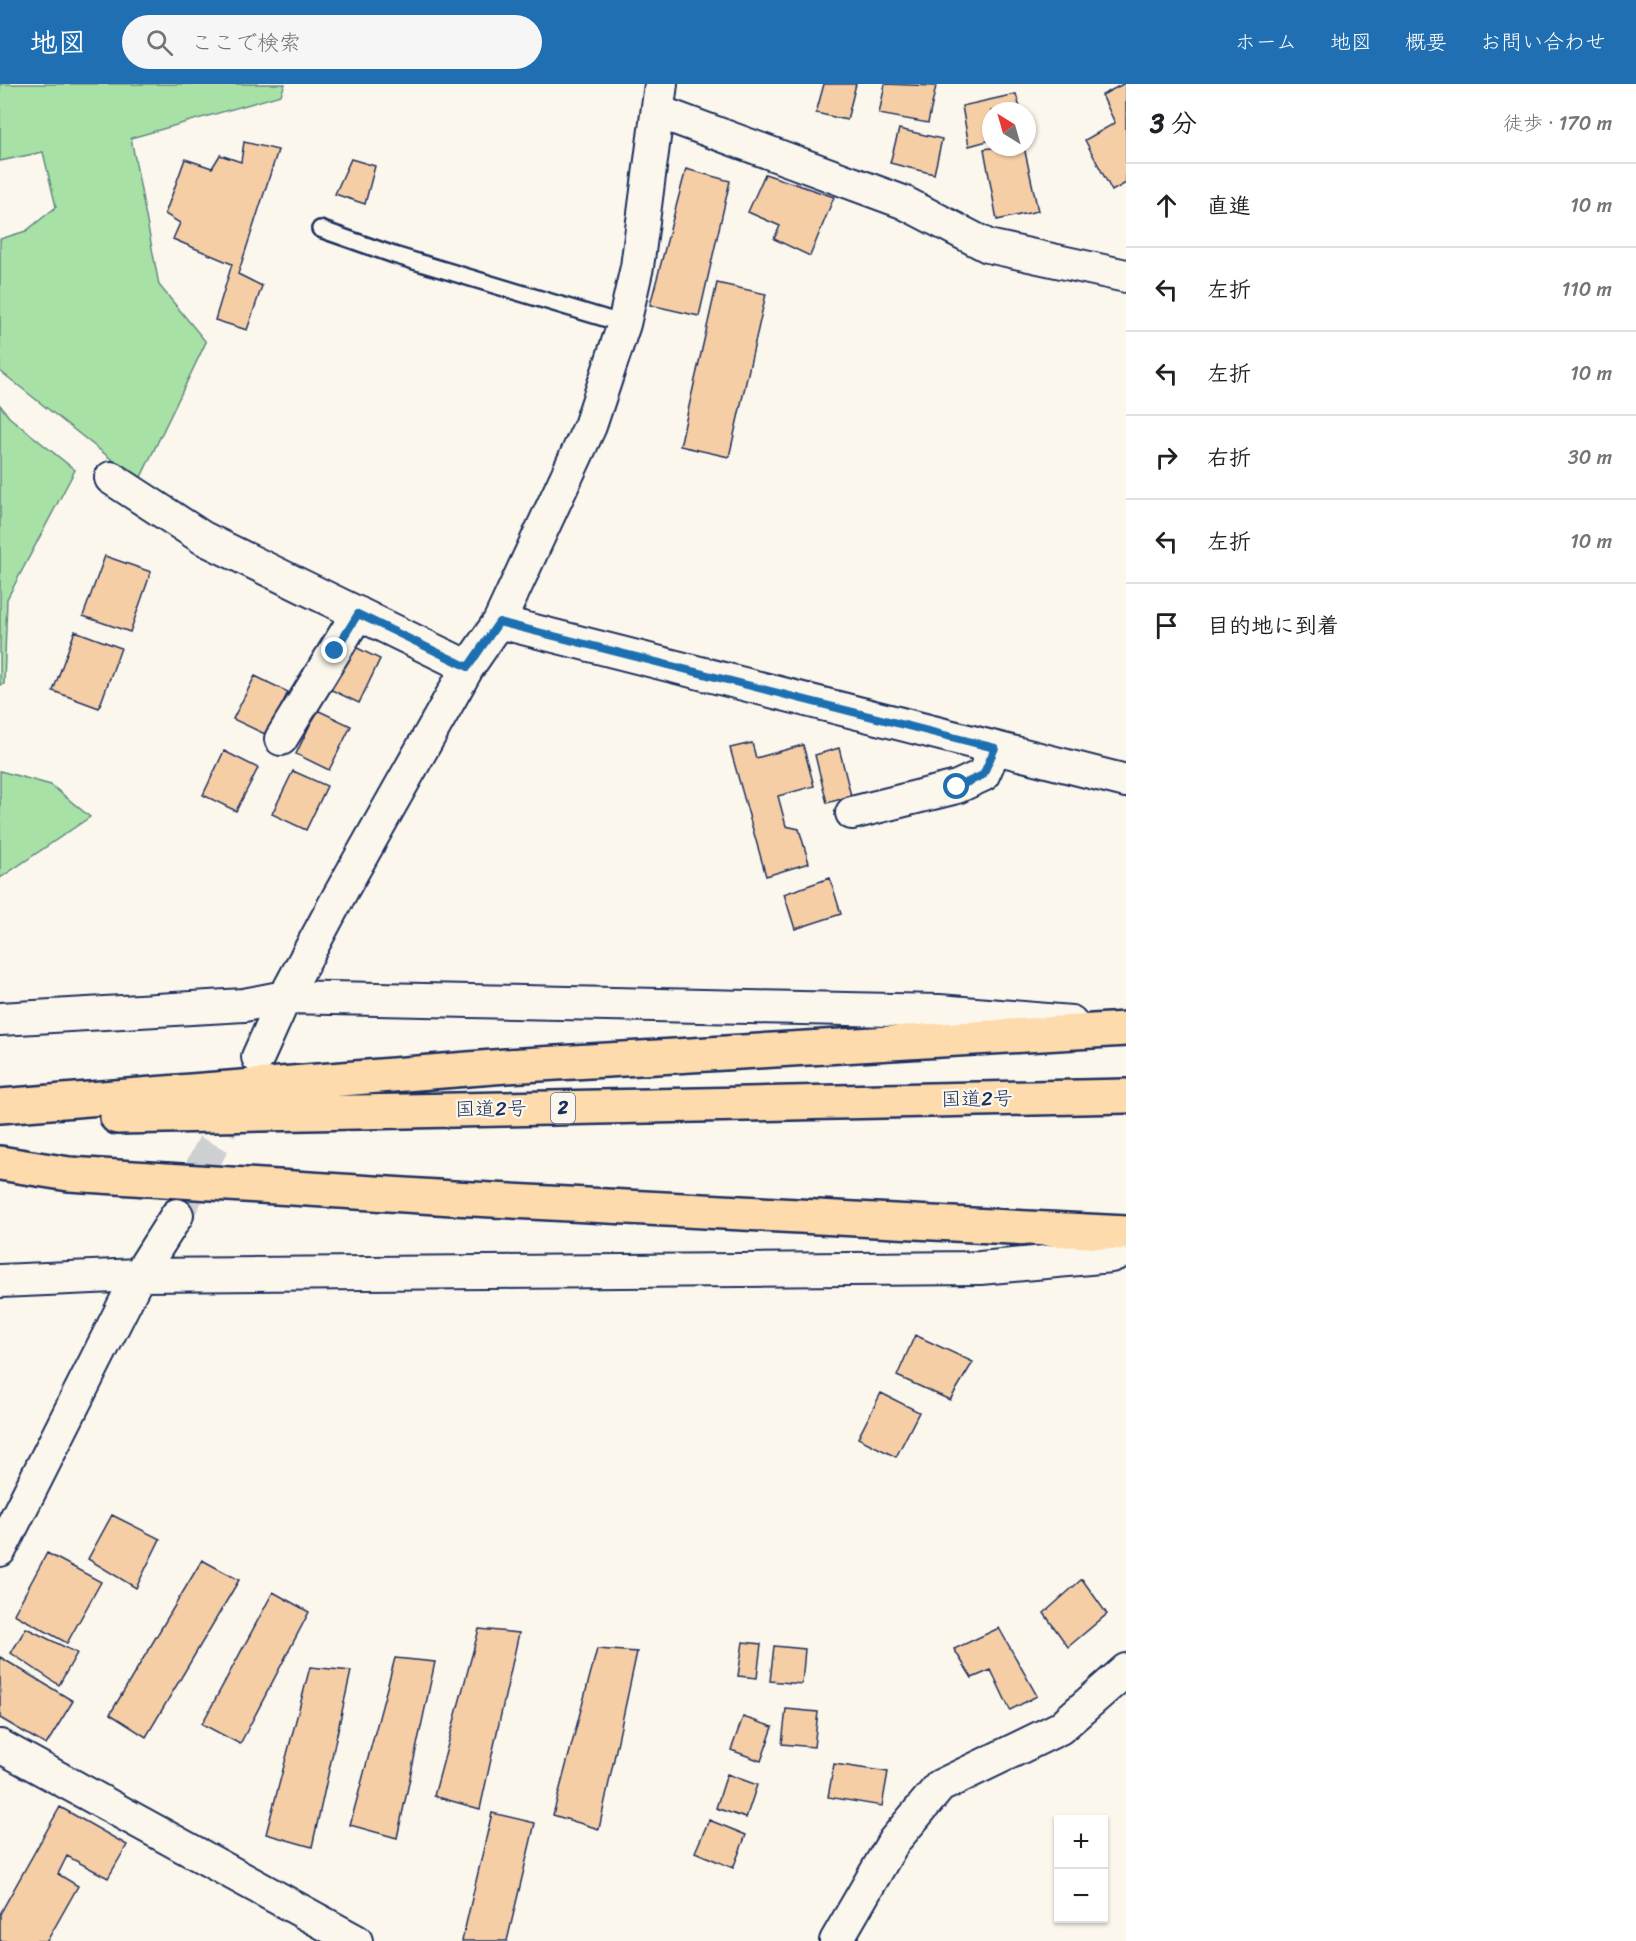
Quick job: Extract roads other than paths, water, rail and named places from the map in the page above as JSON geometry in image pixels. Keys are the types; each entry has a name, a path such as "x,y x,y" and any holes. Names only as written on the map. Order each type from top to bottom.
{"highway":[{"path":"0,1106 506,1066 1126,1028"},
{"name":"国道2号","path":"0,1119 1126,1096"},
{"path":"0,1163 69,1174 430,1197 1126,1233"}],"street":[{"path":"258,1057 285,997 468,667 499,622 590,426 624,324 637,267 660,98 903,202 988,246 1126,276"},
{"path":"111,478 203,538 468,667"},
{"path":"281,739 358,614"},
{"path":"499,622 1126,781"},
{"path":"852,813 957,787 983,775 995,748"},
{"path":"0,1019 244,1005 285,997 939,1011 1126,1028"},
{"path":"0,1550 140,1275 177,1215"},
{"path":"0,1281 140,1275 980,1268 1111,1256 1126,1250"},
{"path":"836,1941 894,1841 940,1786 1060,1728 1126,1670"},
{"path":"0,1746 356,1941"}],"lane":[{"path":"320,229 394,255 624,324"}],"tunnel":[{"path":"177,1215 240,1092"}]}
